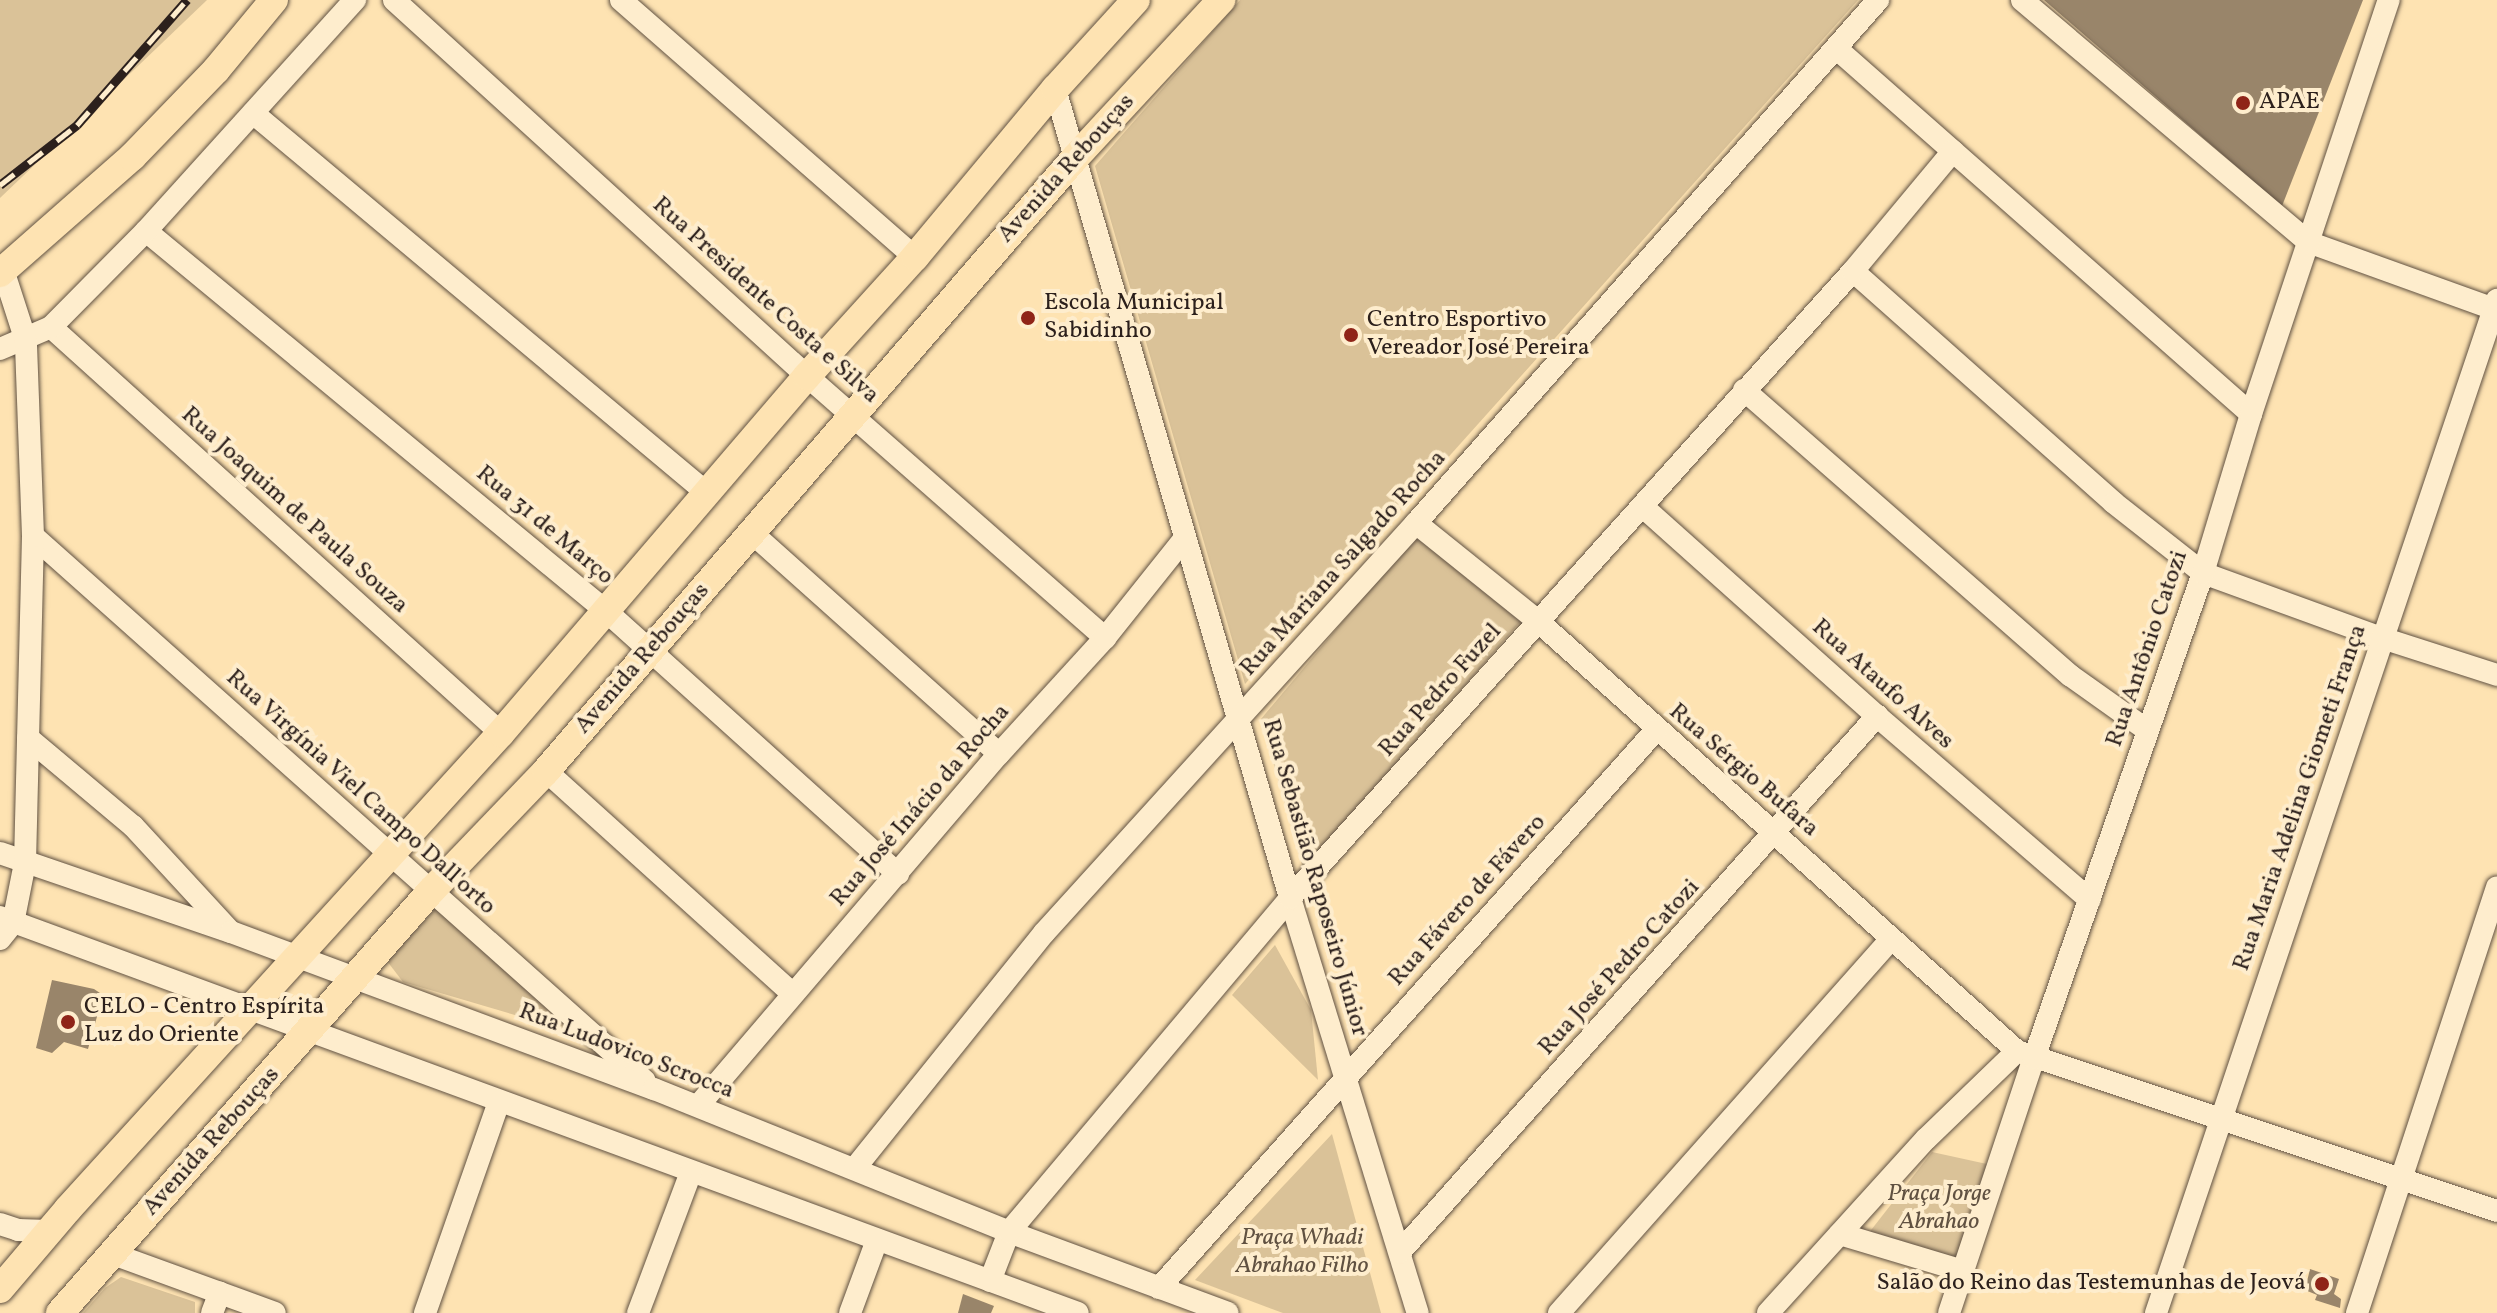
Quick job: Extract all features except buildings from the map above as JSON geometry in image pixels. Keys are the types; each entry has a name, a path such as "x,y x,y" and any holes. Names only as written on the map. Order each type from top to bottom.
{"main road":[{"path":"1,271 132,157 216,70 274,0"},
{"path":"0,1289 49,1231 501,733 807,376 915,257 1055,89 1136,0"},
{"name":"Avenida Rebouças","path":"60,1313 431,891 546,771 1074,159 1221,0"}],"street":[{"path":"0,349 26,341 51,327 146,231 355,0"},
{"name":"Rua Presidente Costa e Silva","path":"394,0 807,376 1105,638"},
{"path":"621,0 915,257"},
{"name":"Rua Mariana Salgado Rocha","path":"855,1168 1044,933 1416,523 1878,0"},
{"path":"2022,0 2308,242 2496,306"},
{"name":"Rua Antônio Catozi","path":"1949,1313 2026,1054 2090,900 2203,573 2251,414 2389,0"},
{"path":"1837,49 2251,414"},
{"name":"Rua Sebastião Raposeiro Júnior","path":"1055,89 1290,898 1418,1313"},
{"path":"253,113 708,494"},
{"name":"Rua Pedro Fuzel","path":"990,1281 1009,1232 1290,898 1853,271 1953,151"},
{"name":"Rua 31 de Março","path":"146,231 606,611 898,874"},
{"path":"1,271 26,341 33,536 25,863 4,926 249,1011 1065,1311"},
{"path":"1853,271 2114,503 2203,573 2382,638 2497,675"},
{"name":"Rua Maria Adelina Giometi França","path":"2156,1313 2496,306"},
{"name":"Rua Joaquim de Paula Souza","path":"51,327 501,733"},
{"path":"1744,390 2071,676 2147,730"},
{"name":"Rua Ataufo Alves","path":"1642,506 1877,716 2090,900"},
{"name":"Rua Sérgio Bufara","path":"1416,523 1539,622 1891,939 2026,1054"},
{"path":"752,533 999,754"},
{"name":"Rua Virgínia Viel Campo Dall'orto","path":"33,536 654,1089"},
{"name":"Rua José Inácio da Rocha","path":"698,1106 999,754 1105,638 1184,539"},
{"name":"Rua José Pedro Catozi","path":"1400,1252 1877,716"},
{"name":"Rua Fávero de Fávero","path":"1159,1288 1656,730"},
{"path":"28,738 133,826 231,932"},
{"path":"546,771 792,993"},
{"name":"Rua Ludovico Scrocca","path":"0,853 231,932 654,1089 1009,1232 1228,1313"},
{"path":"2357,1313 2497,887"},
{"path":"1559,1313 1891,939"},
{"path":"1768,1313 1926,1139 2026,1054 2497,1211"},
{"path":"425,1313 499,1102"},
{"path":"638,1313 691,1172"},
{"path":"0,1224 18,1230 49,1231"},
{"path":"1840,1234 1963,1271"},
{"path":"850,1313 877,1240"},
{"path":"113,1254 216,1303 275,1313"}],"green space":[{"path":"0,0 207,0 0,198"},
{"name":"Centro Esportivo Vereador José Pereira","path":"1240,0 1858,0 1245,684 1095,166"},
{"path":"1416,534 1525,616 1304,872 1261,719"},
{"path":"438,906 586,1036 403,982 387,961"},
{"path":"1275,945 1311,1010 1318,1080 1232,995"},
{"name":"Praça Whadi Abrahao Filho","path":"1332,1134 1381,1313 1283,1313 1195,1280"},
{"name":"Praça Jorge Abrahao","path":"1932,1152 1996,1166 1965,1260 1868,1234"},
{"path":"121,1277 195,1302 195,1313 83,1313 105,1288"}],"railway":[{"path":"0,185 77,125 187,0"}],"place":[{"name":"APAE","path":"2243,103"},
{"name":"Escola Municipal Sabidinho","path":"1028,318"},
{"name":"Centro Esportivo Vereador José Pereira","path":"1351,335"},
{"name":"CELO - Centro Espírita Luz do Oriente","path":"68,1022"},
{"name":"Salão do Reino das Testemunhas de Jeová","path":"2322,1284"}]}
